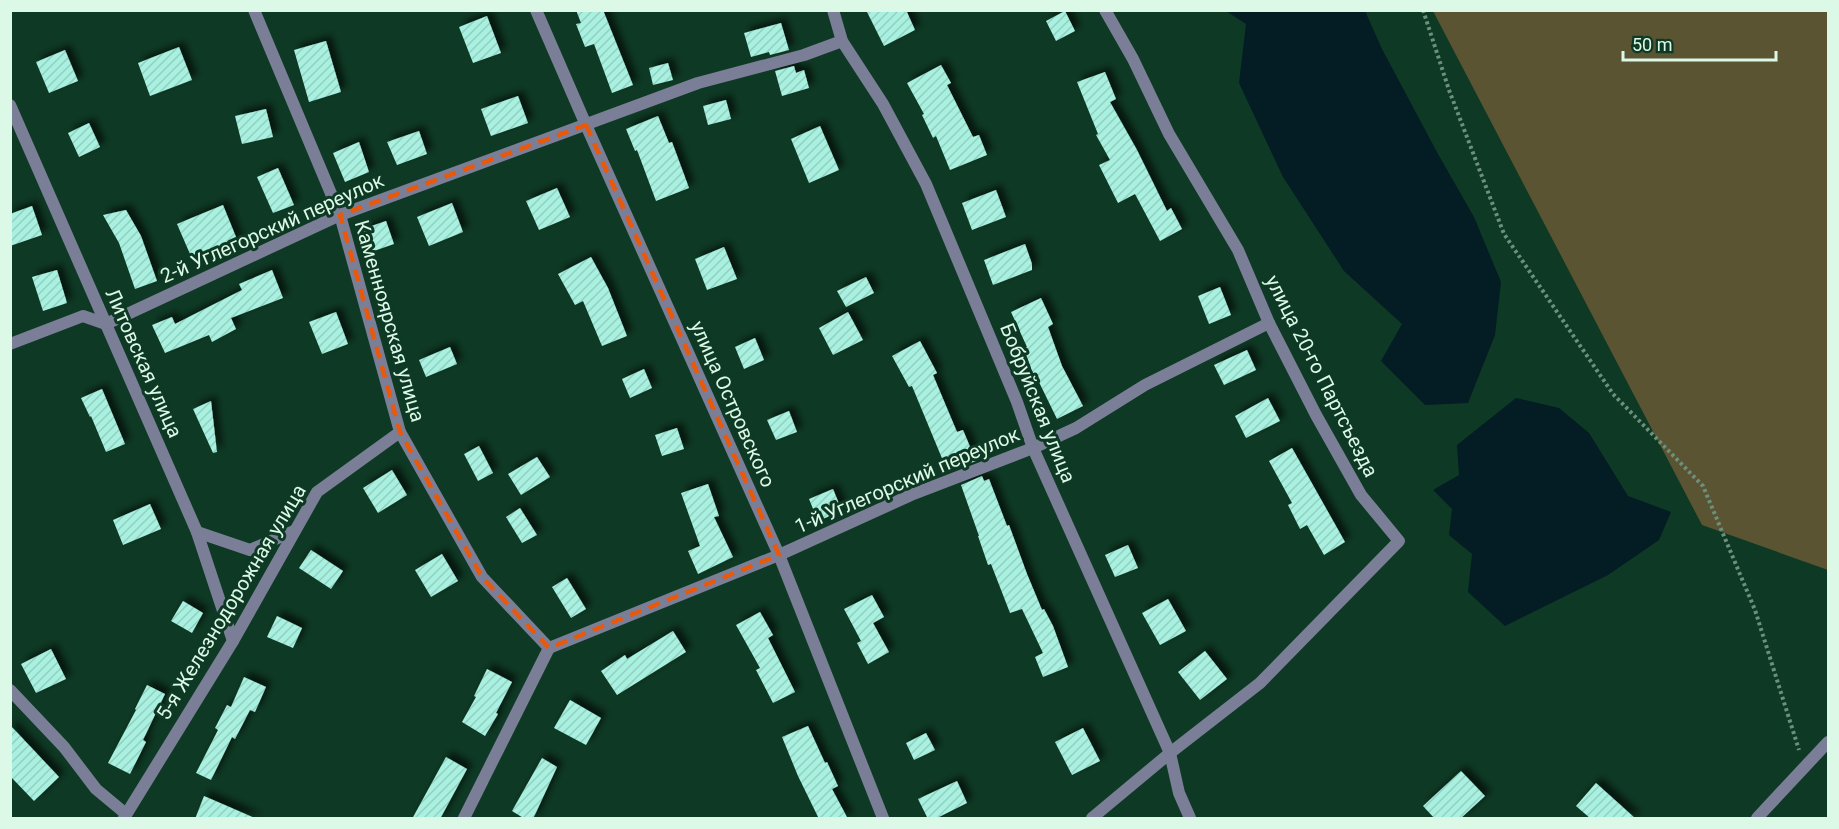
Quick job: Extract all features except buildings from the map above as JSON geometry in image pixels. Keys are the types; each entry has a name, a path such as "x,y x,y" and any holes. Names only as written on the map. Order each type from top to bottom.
{"street":[{"name":"Каменноярская улица","path":"254,10 340,215 400,432 482,577 549,648"},
{"name":"улица Островского","path":"536,10 779,555 883,819"},
{"name":"Бобруйская улица","path":"833,10 842,41 883,104 926,184 1017,402 1033,448 1170,753 1179,793 1190,819"},
{"name":"улица 20-го Партсъезда","path":"1106,10 1133,59 1169,134 1238,250 1269,323 1316,415 1361,495 1399,541 1260,683 1170,753"},
{"name":"2-й Углегорский переулок","path":"106,324 340,215 698,83 804,55 842,41"},
{"name":"Литовская улица","path":"10,105 197,532 233,641"},
{"path":"10,344 83,316 106,324"},
{"name":"1-й Углегорский переулок","path":"549,648 779,555 911,495 1033,448 1077,428 1145,385 1269,323"},
{"name":"5-я Железнодорожная улица","path":"125,816 233,641 317,492 400,432"},
{"path":"197,532 250,550 294,531"},
{"path":"464,819 549,648"},
{"path":"10,690 64,747 96,789 125,816"},
{"path":"1757,819 1828,742"},
{"path":"1092,819 1170,753"}],"path":[{"path":"1423,10 1449,90 1504,234 1613,394 1703,486 1755,610 1805,767"}],"highlighted area":[{"path":"586,125 779,555 549,648 482,577 400,432 340,215"}],"shaded area":[{"path":"1433,11 1828,11 1828,570 1702,525"}],"water":[{"path":"1226,11 1365,11 1382,49 1474,217 1501,282 1495,335 1468,403 1425,405 1381,361 1402,324 1344,271 1283,177 1239,83 1246,24"},
{"path":"1516,398 1559,408 1589,433 1628,496 1671,512 1659,540 1608,575 1505,626 1468,592 1472,554 1449,535 1452,509 1433,490 1459,475 1457,445"}]}
